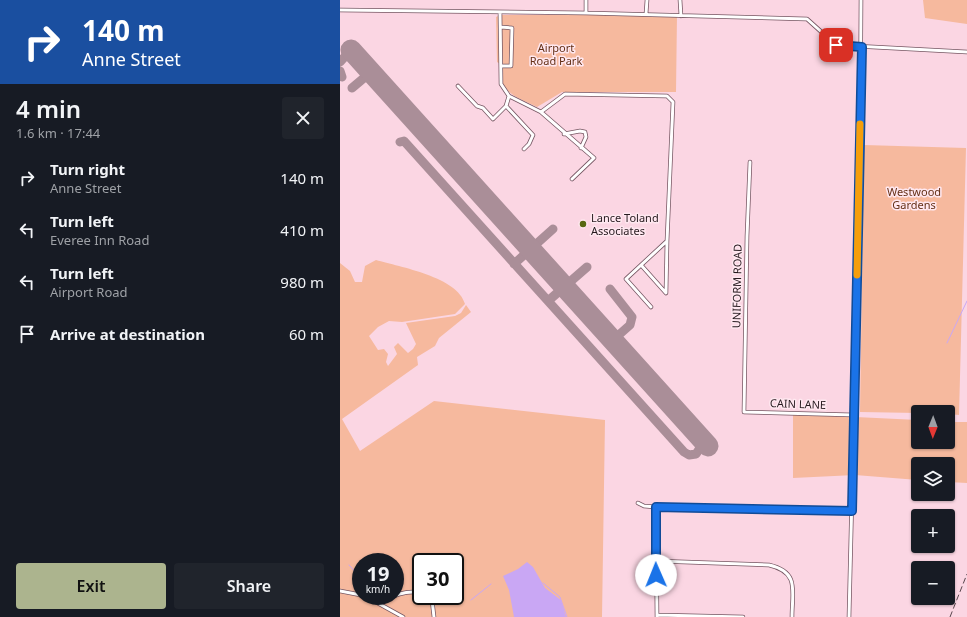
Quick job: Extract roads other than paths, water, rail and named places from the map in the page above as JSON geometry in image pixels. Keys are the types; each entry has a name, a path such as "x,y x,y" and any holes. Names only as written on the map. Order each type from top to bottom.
{"street":[{"path":"586,0 586,13"},
{"path":"646,14 647,0"},
{"path":"680,0 681,16"},
{"path":"849,617 862,47 861,0"},
{"path":"340,10 646,14 807,19 836,45 967,52"},
{"path":"500,12 501,84 509,96 541,112 564,134 594,158 572,179"},
{"path":"501,27 512,28 511,66 501,66"},
{"path":"458,86 477,106 483,108 493,119 506,106 509,96"},
{"path":"541,112 564,94 667,96 673,102 666,293 641,265"},
{"path":"506,106 533,135 529,144 524,149"},
{"path":"564,134 580,131 585,132 586,137 581,148"},
{"name":"UNIFORM ROAD","path":"744,410 747,236 750,162"},
{"path":"651,307 626,279 667,241"},
{"name":"CAIN LANE","path":"744,410 854,415"},
{"path":"638,503 644,506 656,507 852,511"},
{"path":"656,507 657,616 743,617"},
{"path":"656,561 769,565 778,567 786,571 792,578 792,617"},
{"path":"340,591 352,593"},
{"path":"383,605 403,617"},
{"path":"432,605 434,617"}],"waterway":[{"path":"947,343 967,301"},
{"path":"349,565 352,568"},
{"path":"543,583 560,597 567,617"},
{"path":"471,600 491,584"}],"railway":[{"path":"950,617 967,574"}],"place":[{"name":"Lance Toland Associates","path":"583,224"}],"park label":[{"name":"Airport Road Park","path":"556,54"},
{"name":"Westwood Gardens","path":"914,198"}]}
